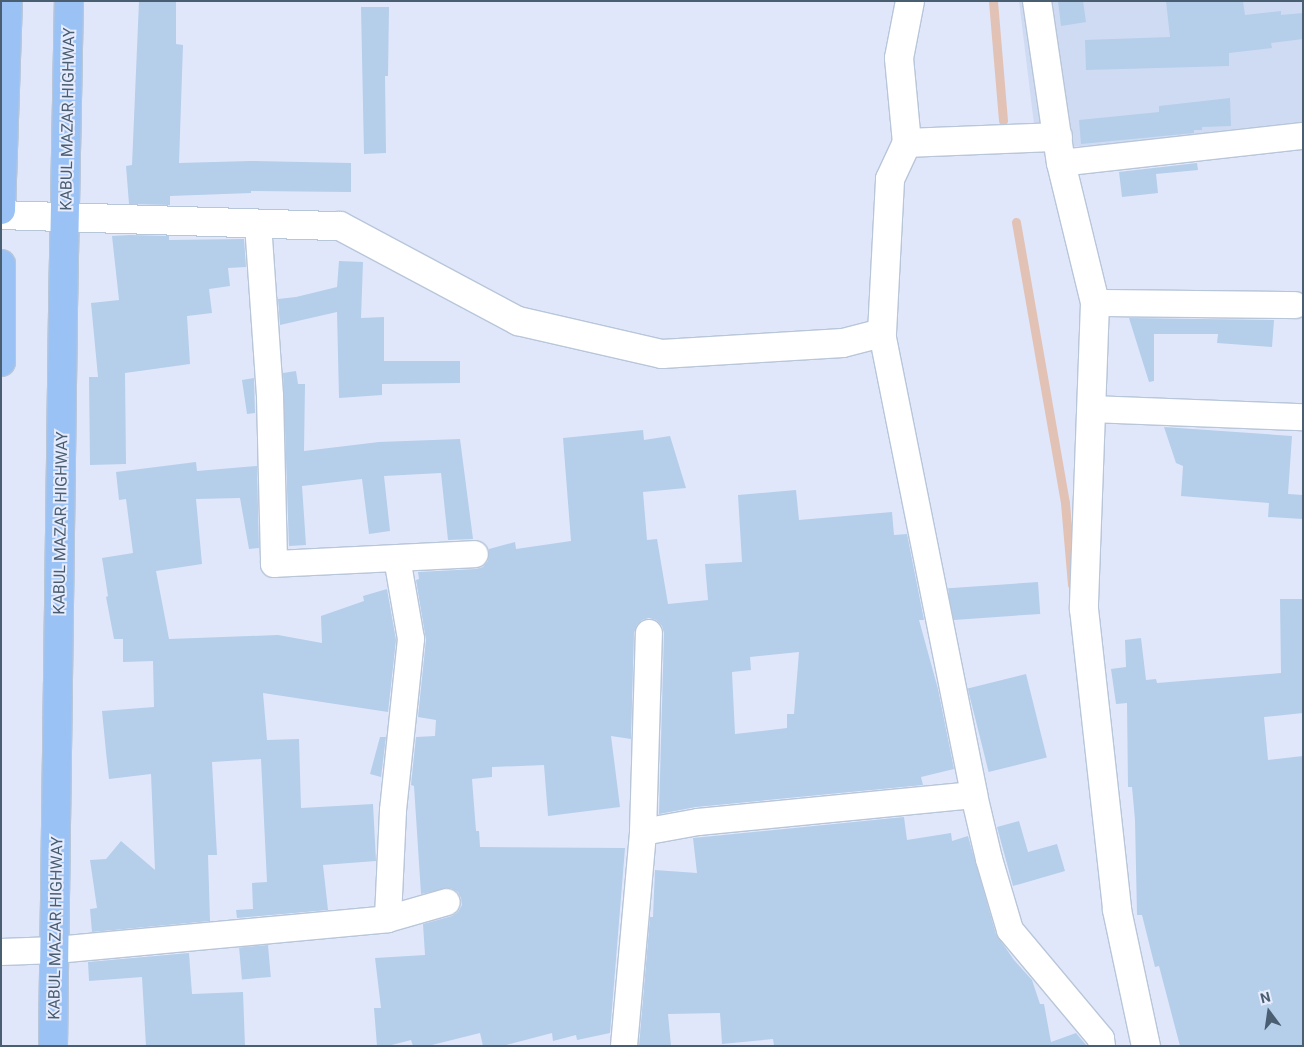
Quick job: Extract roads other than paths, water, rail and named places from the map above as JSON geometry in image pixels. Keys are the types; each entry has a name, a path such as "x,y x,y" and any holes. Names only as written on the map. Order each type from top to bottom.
{"highway":[{"path":"1,210 8,1"},
{"name":"KABUL MAZAR HIGHWAY","path":"53,1046 56,950 63,308 69,1"},
{"path":"1,264 1,362"}],"street":[{"path":"910,1 899,58 907,143 890,179 882,333 974,794 989,859 1010,930 1100,1039 1102,1046"},
{"path":"1037,1 1059,150 1095,302 1084,610 1117,910 1146,1046"},
{"path":"907,143 1059,150 1303,136"},
{"path":"1,215 340,226 518,321 662,354 843,343 882,333"},
{"path":"258,224 270,396 274,564 475,554"},
{"path":"1095,302 1295,305"},
{"path":"1091,409 1303,417"},
{"path":"388,919 393,811 411,640 397,558"},
{"path":"624,1046 643,832 649,633"},
{"path":"643,832 698,822 974,794"},
{"path":"1,952 56,950 388,919 447,902"}],"waterway":[{"path":"993,1 1003,121"},
{"path":"1016,222 1065,503 1072,585"}]}
